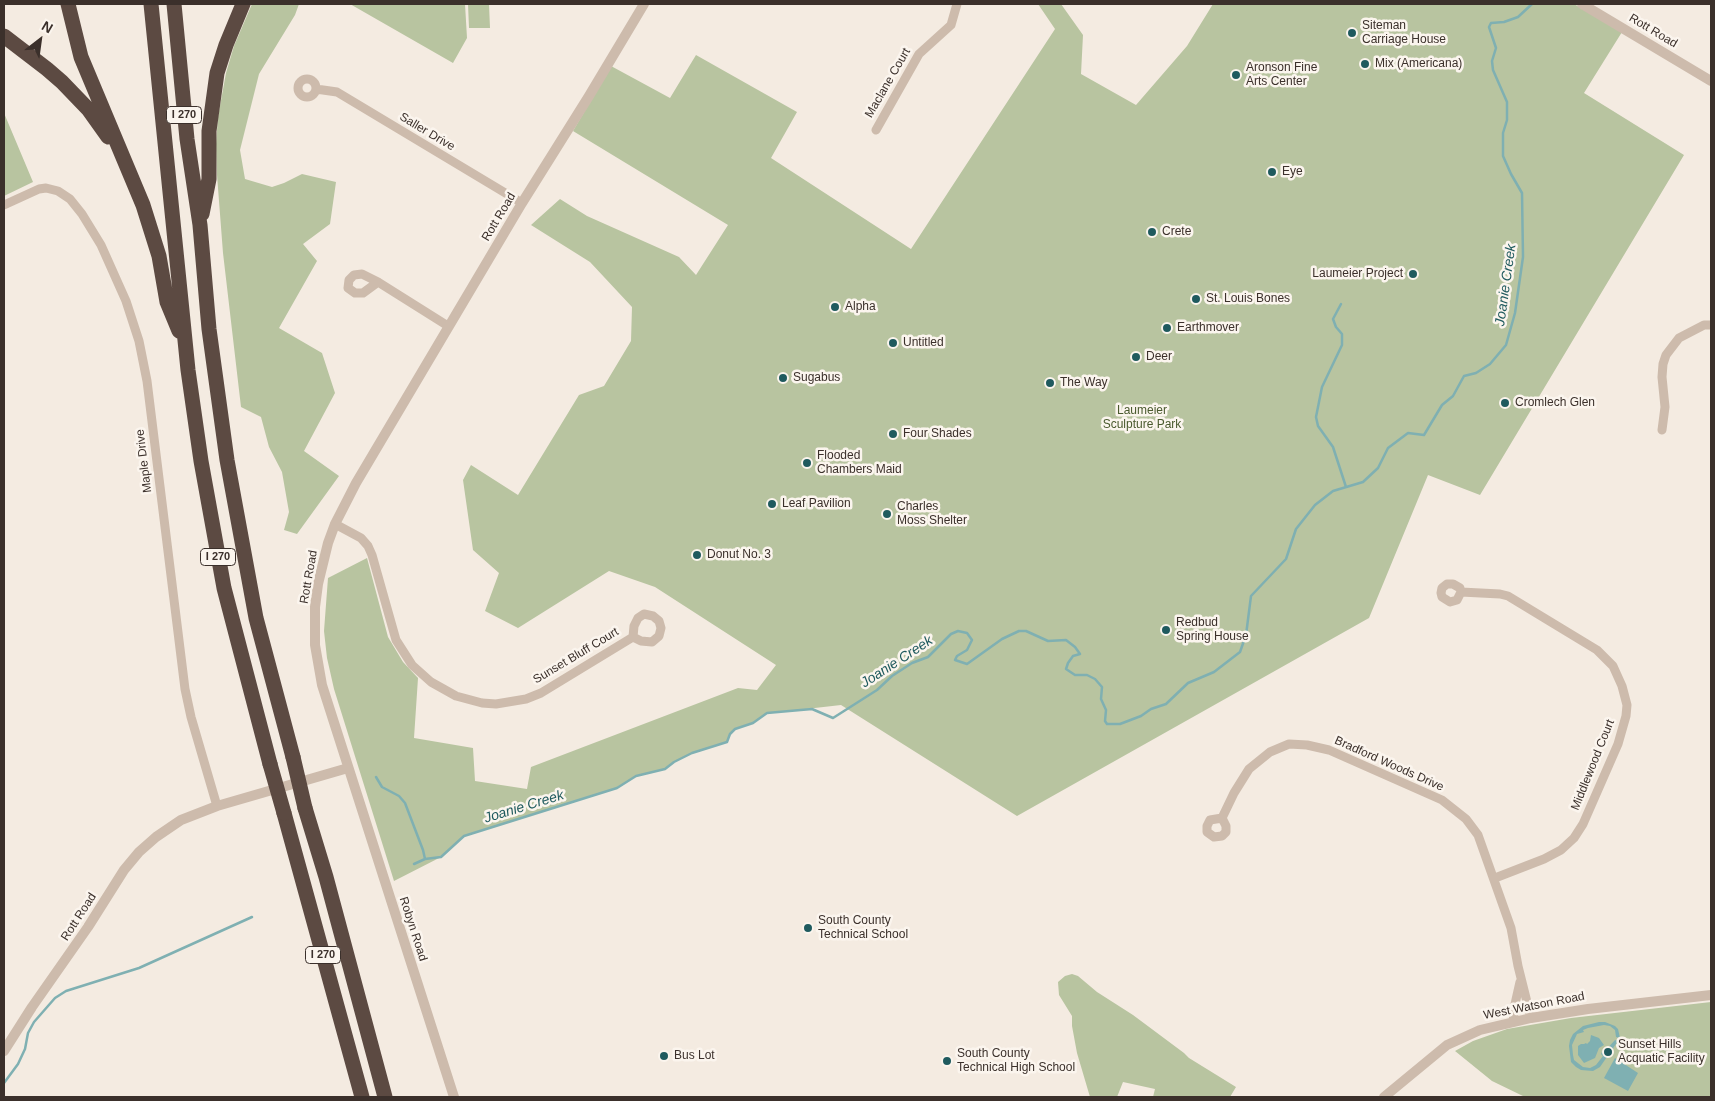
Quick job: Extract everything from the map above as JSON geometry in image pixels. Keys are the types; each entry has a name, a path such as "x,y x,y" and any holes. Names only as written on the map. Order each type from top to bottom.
{"highway":[{"name":"I 270","path":"151,4 186,346 201,461 215,544 235,631 270,764 362,1097"},
{"name":"I 270","path":"174,4 187,139 200,225 209,329 234,504 256,618 385,1097"},
{"path":"200,225 209,180 209,131 218,73 226,45 243,4"},
{"path":"68,5 81,57 143,206 159,256 168,302 186,346"},
{"path":"4,36 47,69 76,95 122,157"}],"street":[{"name":"Rott Road","path":"4,1051 88,927 116,882 133,859 166,829 188,817 217,806 348,768 322,685 315,645 315,607 318,584 335,524 389,425 644,4"},
{"name":"Maclane Court","path":"876,130 919,54 951,25 958,4"},
{"name":"Rott Road","path":"1582,4 1711,81"},
{"name":"Saller Drive","path":"316,89 337,92 522,203"},
{"name":"Maple Drive","path":"4,205 39,189 46,188 58,191 70,199 82,214 101,245 126,301 139,342 148,381 185,689 191,717 217,806"},
{"path":"378,282 448,326"},
{"path":"1662,430 1665,407 1662,377 1666,355 1679,338 1704,325 1711,325"},
{"name":"Sunset Bluff Court","path":"335,524 361,538 368,546 396,640 412,665 431,682 456,696 482,703 510,703 526,699 541,693 633,636"},
{"name":"Middlewood Court","path":"1461,592 1508,596 1597,650 1613,666 1622,686 1627,705 1618,744 1583,824 1574,838 1560,850 1544,859 1495,878"},
{"name":"Bradford Woods Drive","path":"1222,818 1243,777 1255,763 1279,747 1289,744 1307,745 1337,753 1442,800 1458,811 1478,835 1512,928 1521,979 1531,1018"},
{"name":"Robyn Road","path":"348,768 454,1097"},
{"name":"Bradford Woods Drive","path":"1513,1022 1521,979"},
{"name":"West Watson Road","path":"1384,1097 1447,1045 1480,1030 1531,1018 1629,1003 1711,995"}],"green space":[{"path":"252,4 299,4 295,15 259,74 240,150 245,179 272,187 302,174 336,182 330,224 303,244 317,261 279,328 322,353 335,393 304,451 339,476 297,534 284,530 289,512 282,472 269,447 261,417 241,407 223,253 217,175 216,144 218,117 226,73 234,46"},
{"path":"350,4 465,4 467,38 453,63"},
{"path":"468,4 489,4 490,28 469,28"},
{"name":"Laumeier Sculpture Park","path":"1038,4 1061,4 1083,35 1081,74 1136,105 1187,46 1213,4 1574,4 1622,32 1584,93 1684,155 1480,495 1428,475 1369,618 1017,816 841,705 767,713 753,723 735,729 730,734 727,742 692,753 665,769 636,776 617,788 464,836 441,857 394,881 334,689 327,658 324,631 328,578 367,558 388,637 403,662 418,678 414,738 473,748 475,781 527,789 531,767 738,688 757,690 776,665 655,587 609,571 518,628 485,611 499,573 473,550 463,480 471,465 518,495 579,395 604,386 631,341 632,307 590,262 531,225 560,199 587,216 679,257 696,275 728,225 573,131 611,66 670,98 696,55 797,112 771,158 911,249 1055,29"},
{"path":"4,113 33,182 4,196"},
{"path":"1072,974 1078,976 1097,992 1133,1015 1189,1058 1236,1087 1230,1097 1153,1097 1155,1089 1123,1082 1117,1097 1090,1097 1077,1053 1072,1016 1059,995 1058,982 1065,976"},
{"path":"1711,1002 1711,1097 1525,1097 1492,1081 1455,1051 1473,1041 1507,1029 1571,1018"}],"water":[{"path":"1599,1022 1615,1026 1618,1029 1620,1038 1616,1037 1615,1030 1610,1026 1604,1025 1588,1028 1583,1030 1584,1032 1577,1034 1572,1045 1573,1055 1574,1060 1583,1067 1590,1068 1596,1065 1603,1056 1601,1054 1603,1050 1605,1051 1615,1040 1618,1041 1600,1067 1593,1071 1581,1070 1571,1062 1570,1040 1573,1034 1583,1026"},
{"path":"1591,1035 1599,1038 1604,1045 1599,1048 1595,1058 1584,1063 1578,1055 1578,1046 1587,1044 1590,1041"},
{"path":"1615,1058 1638,1073 1628,1091 1604,1078"}],"waterway":[{"name":"Joanie Creek","path":"414,864 425,859 441,857 464,836 617,788 636,776 665,769 692,753 727,742 730,734 735,729 753,723 767,713 812,709 833,718 877,690 892,676 912,663 928,657 951,634 958,631 967,633 972,640 967,650 957,656 955,660 967,664 1002,639 1019,631 1026,631 1048,641 1066,640 1080,654 1073,656 1066,669 1075,675 1087,675 1095,679 1102,687 1101,699 1106,710 1105,721 1107,724 1120,724 1166,704 1188,683 1214,672 1240,652 1246,635 1251,596 1286,559 1296,529 1315,505 1333,491 1363,482 1378,468 1388,448 1408,433 1424,435 1442,405 1453,396 1464,376 1476,373 1490,364 1506,345 1515,313 1523,257 1522,193 1503,156 1503,133 1507,120 1507,102 1493,70 1492,61 1496,48 1489,27 1491,23 1504,22 1518,17 1532,4"},
{"path":"1341,304 1333,319 1336,327 1342,334 1342,345 1322,387 1316,417 1318,426 1333,447 1346,487"},
{"path":"376,777 382,787 399,796 405,803 425,859"},
{"path":"4,1083 18,1064 25,1049 28,1033 34,1022 55,998 66,991 139,968 252,917"}],"place":[{"name":"Siteman Carriage House","path":"1352,33"},
{"name":"Mix (Americana)","path":"1365,64"},
{"name":"Aronson Fine Arts Center","path":"1236,75"},
{"name":"Eye","path":"1272,172"},
{"name":"Crete","path":"1152,232"},
{"name":"Laumeier Project","path":"1413,274"},
{"name":"St. Louis Bones","path":"1196,299"},
{"name":"Alpha","path":"835,307"},
{"name":"Earthmover","path":"1167,328"},
{"name":"Untitled","path":"893,343"},
{"name":"Deer","path":"1136,357"},
{"name":"Sugabus","path":"783,378"},
{"name":"The Way","path":"1050,383"},
{"name":"Cromlech Glen","path":"1505,403"},
{"name":"Four Shades","path":"893,434"},
{"name":"Flooded Chambers Maid","path":"807,463"},
{"name":"Leaf Pavilion","path":"772,504"},
{"name":"Charles Moss Shelter","path":"887,514"},
{"name":"Donut No. 3","path":"697,555"},
{"name":"Redbud Spring House","path":"1166,630"},
{"name":"South County Technical School","path":"808,928"},
{"name":"Sunset Hills Acquatic Facility","path":"1608,1052"},
{"name":"Bus Lot","path":"664,1056"},
{"name":"South County Technical High School","path":"947,1061"}]}
